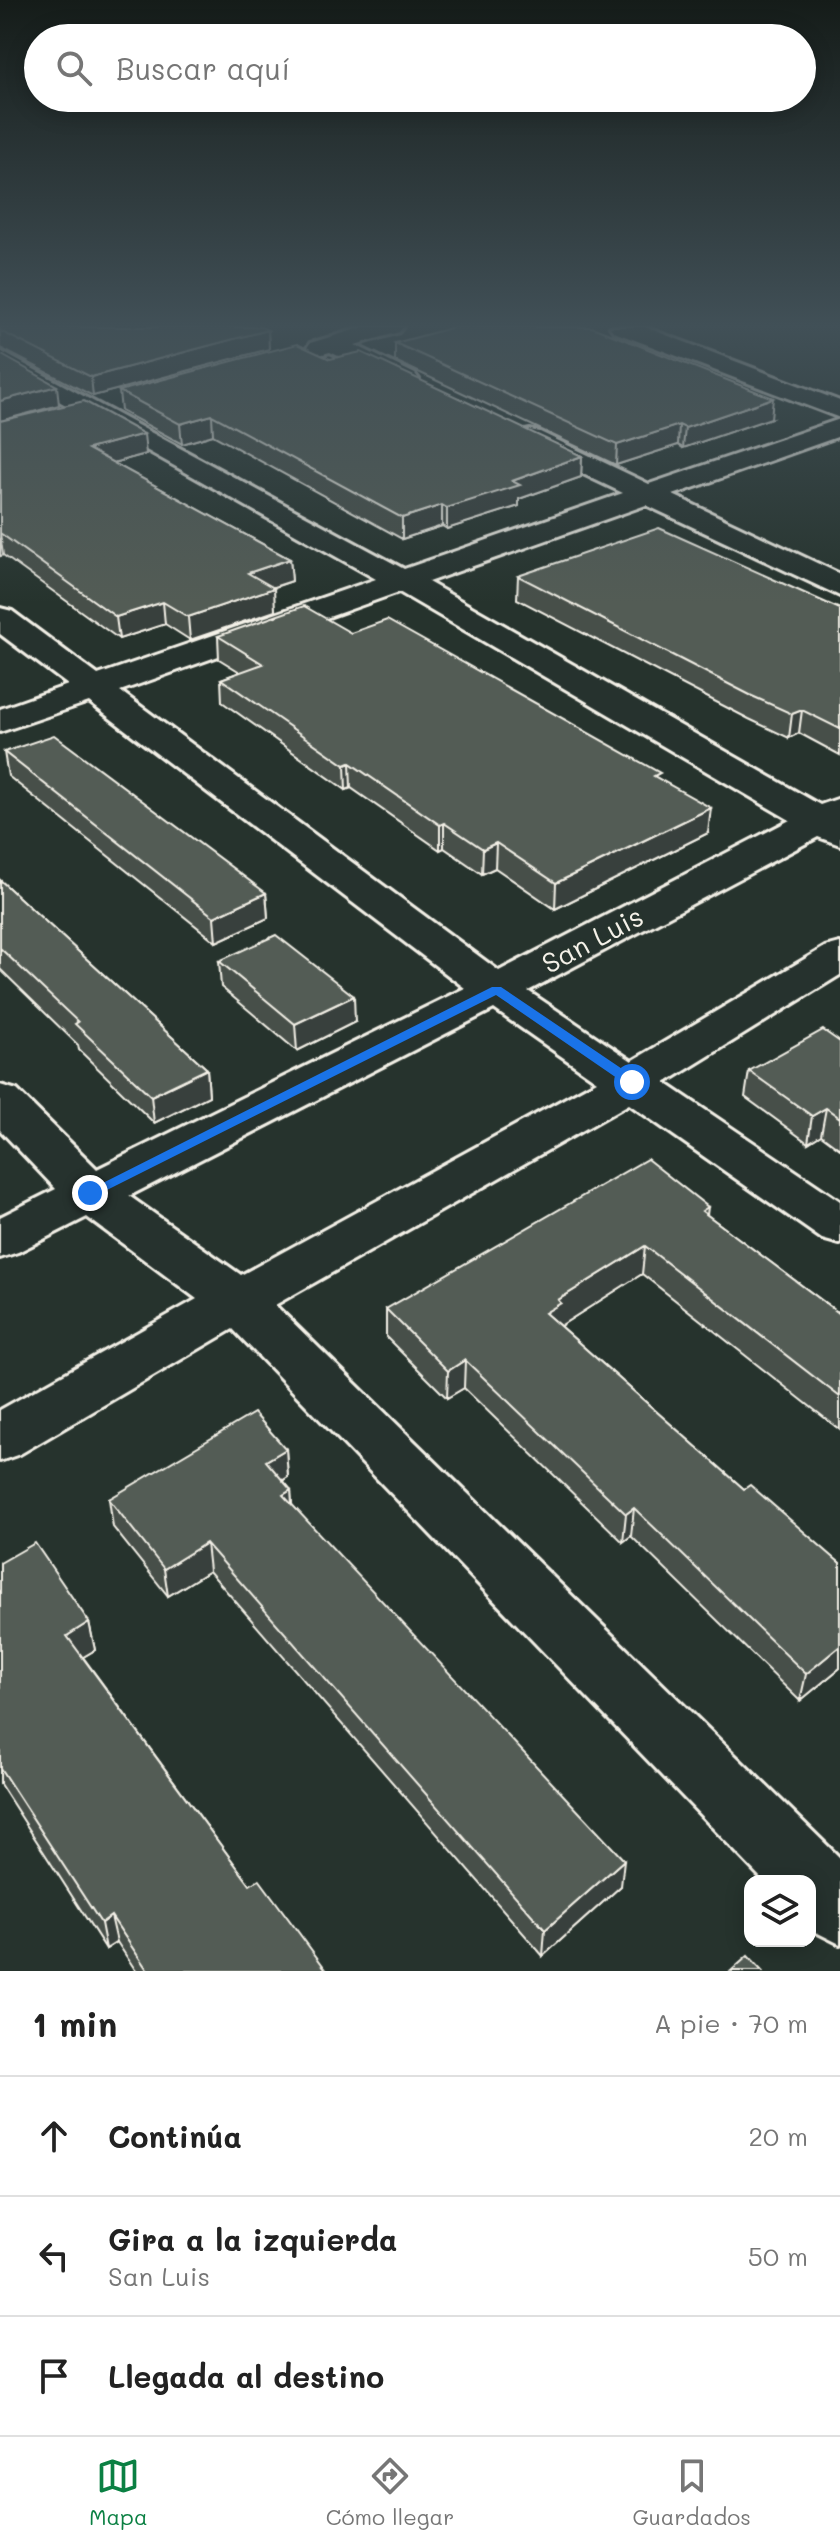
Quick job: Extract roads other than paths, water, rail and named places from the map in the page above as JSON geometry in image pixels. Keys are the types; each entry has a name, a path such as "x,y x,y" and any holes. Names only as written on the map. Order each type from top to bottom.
{"street":[{"path":"109,419 833,821"},
{"path":"504,426 840,586"},
{"path":"0,721 840,427"},
{"path":"0,618 496,990 840,1226"},
{"name":"San Luis","path":"0,1239 833,821"},
{"path":"0,1438 238,1301 632,1082 840,956"},
{"path":"0,1101 90,1193 238,1301 840,1908"}]}
